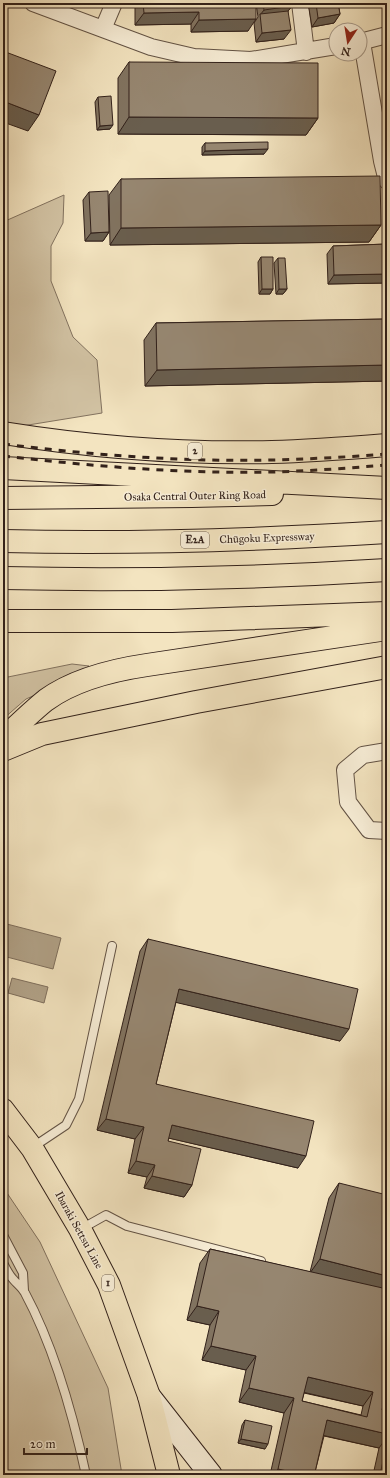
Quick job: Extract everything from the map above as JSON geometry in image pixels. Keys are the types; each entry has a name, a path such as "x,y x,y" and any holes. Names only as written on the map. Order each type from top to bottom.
{"main road":[{"name":"2","path":"3,433 48,440 205,452 305,451 387,445"},
{"path":"3,468 387,489"},
{"name":"Osaka Central Outer Ring Road","path":"3,498 239,496 387,489"},
{"name":"Chūgoku Expressway","path":"3,541 60,542 277,539 387,532"},
{"path":"3,578 189,578 300,575 387,570"},
{"path":"3,620 172,621 387,613"},
{"path":"3,739 46,700 59,692 93,677 112,671 147,664 387,629"},
{"path":"3,750 42,734 196,702 387,667"},
{"name":"Ibaraki Settsu Line","path":"3,1110 32,1148 80,1229 109,1285 149,1396 169,1475"},
{"path":"149,1396 212,1475"}],"street":[{"path":"33,3 151,47 194,57 251,60 328,48"},
{"path":"103,29 114,3"},
{"path":"300,3 306,52"},
{"path":"368,40 387,35"},
{"path":"365,62 382,161 387,181"},
{"path":"387,751 363,755 345,770 348,802 369,830 387,831"}],"lane":[{"path":"32,1148 66,1125 79,1099 112,946"},
{"path":"80,1229 106,1215 127,1226 267,1262"},
{"path":"3,1235 23,1273 24,1291 55,1363 78,1440 86,1475"},
{"path":"3,1263 11,1278 24,1291"}],"shaded area":[{"path":"64,195 63,223 51,246 51,281 73,337 97,360 102,413 22,426 3,421 3,222"},
{"path":"72,664 89,666 67,681 26,699 3,719 3,678"},
{"path":"3,923 61,938 53,969 3,956"},
{"path":"12,978 48,987 44,1003 8,993"},
{"path":"3,1187 40,1242 108,1388 122,1475 3,1475"}],"building":[{"path":"143,3 256,3 256,19 199,20 199,12 144,13"},
{"path":"263,3 291,3 292,6 264,10"},
{"path":"316,3 338,3 340,14 318,18"},
{"path":"288,11 291,30 262,33 260,14"},
{"path":"3,51 56,71 39,115 3,101"},
{"path":"129,62 318,63 318,118 129,117"},
{"path":"111,96 113,125 100,126 98,97"},
{"path":"268,142 268,149 205,151 205,143"},
{"path":"380,176 381,225 121,228 121,179"},
{"path":"108,191 109,232 91,233 89,192"},
{"path":"387,244 387,274 334,275 333,246"},
{"path":"261,257 273,257 273,289 262,289"},
{"path":"278,258 285,258 287,289 279,289"},
{"path":"387,319 387,365 157,370 156,323"},
{"path":"148,939 358,989 349,1029 179,989 156,1084 314,1121 306,1156 172,1125 168,1141 201,1149 192,1185 152,1176 155,1165 136,1161 144,1127 106,1119"},
{"path":"339,1183 387,1195 387,1276 320,1259"},
{"path":"210,1249 387,1289 387,1386 382,1410 387,1411 387,1434 327,1420 315,1472 328,1475 305,1475 278,1469 294,1398 249,1388 256,1356 211,1346 219,1311 197,1306","holes":["308,1377 373,1392 367,1417 302,1401"]},
{"path":"245,1420 272,1426 268,1444 241,1439"},
{"path":"387,1442 386,1475 380,1475"}],"railway":[{"path":"3,444 137,457 205,460 286,460 387,454"},
{"path":"3,456 103,466 205,472 286,472 387,465"}]}
